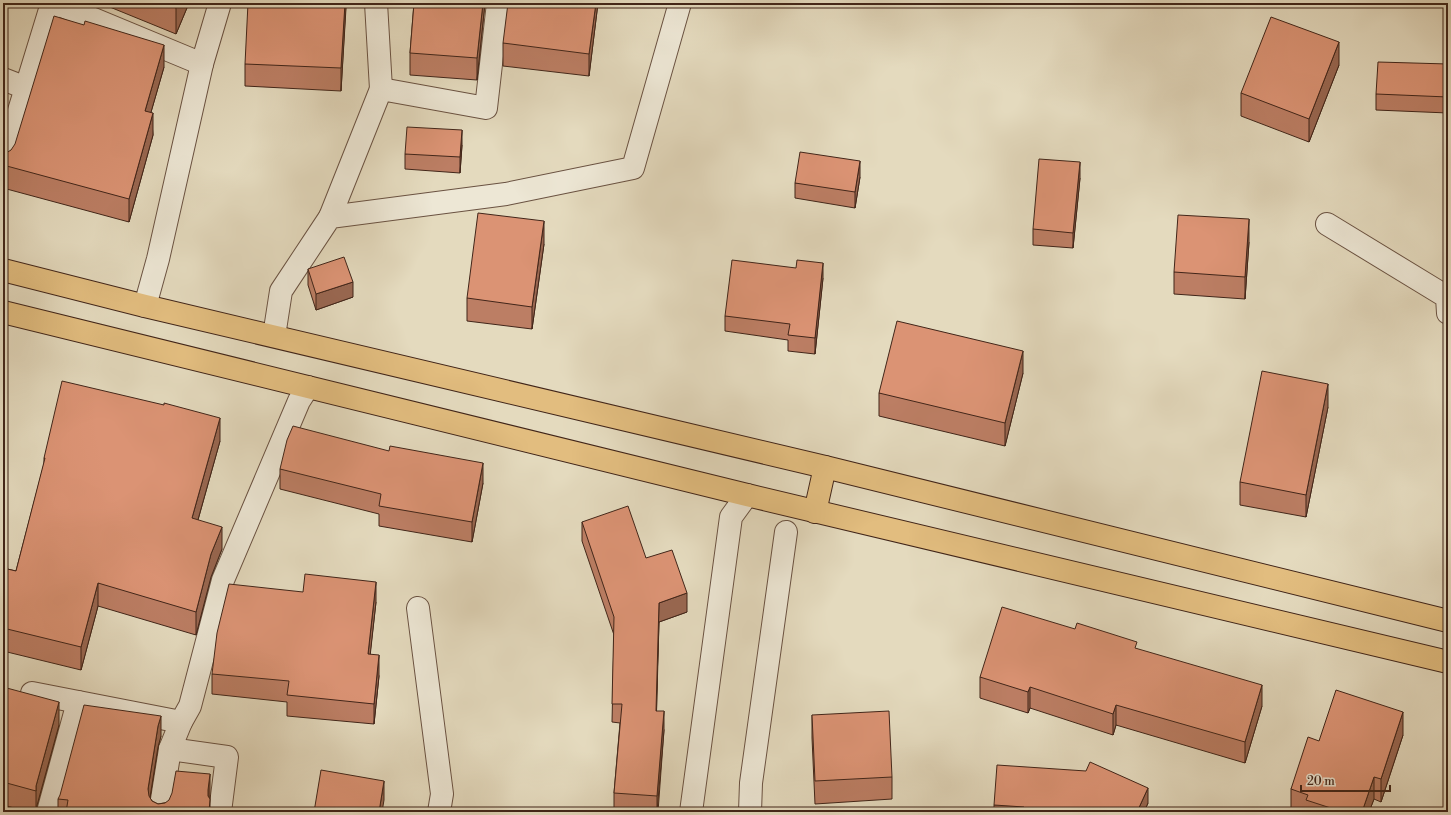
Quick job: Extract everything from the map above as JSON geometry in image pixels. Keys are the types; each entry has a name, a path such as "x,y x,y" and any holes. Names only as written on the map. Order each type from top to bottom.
{"main road":[{"path":"3,270 145,306 825,468 1448,621"},
{"path":"3,312 815,512 1448,662"},
{"path":"815,512 825,468"}],"street":[{"path":"3,163 54,3 202,64"},
{"path":"145,306 158,259 202,64 220,3"},
{"path":"274,336 281,292 330,217 381,90 376,3"},
{"path":"381,90 486,108 498,3"},
{"path":"330,217 506,194 633,168 680,3"},
{"path":"3,79 26,88"},
{"path":"1327,224 1447,297 1448,313"},
{"path":"160,812 170,749 181,722 190,706 223,580 299,401 308,387"},
{"path":"691,812 731,518 747,495"},
{"path":"750,812 752,775 786,532"},
{"path":"418,608 442,794 440,812"},
{"path":"32,693 181,722"},
{"path":"48,812 78,702"},
{"path":"170,749 227,757 220,812"}],"building":[{"path":"165,3 178,3 176,8"},
{"path":"248,3 345,3 341,68 245,64"},
{"path":"414,3 483,3 477,58 410,53"},
{"path":"508,3 596,3 589,54 503,43"},
{"path":"54,16 84,25 85,21 164,45 145,111 153,113 129,199 3,165 6,153 11,150 15,144"},
{"path":"1271,17 1339,42 1309,119 1241,93"},
{"path":"1378,62 1448,64 1448,97 1376,94"},
{"path":"407,127 462,130 460,157 405,154"},
{"path":"800,152 860,161 855,192 795,183"},
{"path":"1039,159 1080,162 1073,233 1033,229"},
{"path":"478,213 544,221 532,307 467,298"},
{"path":"1178,215 1249,219 1245,277 1174,272"},
{"path":"344,257 353,282 316,294 308,269"},
{"path":"732,260 796,268 797,260 823,263 815,338 788,335 790,324 725,316"},
{"path":"897,321 1023,351 1005,423 879,393"},
{"path":"1262,371 1328,384 1306,495 1240,482"},
{"path":"62,381 164,405 164,403 220,418 192,518 222,527 211,554 196,612 98,583 81,647 3,628 3,568 16,571 45,458"},
{"path":"293,426 389,451 390,446 483,463 472,522 379,506 381,494 280,469 287,440"},
{"path":"628,506 646,558 672,550 687,593 659,603 656,711 664,711 657,796 614,793 622,704 612,704 614,617 582,522"},
{"path":"305,574 376,582 368,654 379,655 374,704 287,695 289,681 212,674 217,633 229,584 303,592"},
{"path":"1002,607 1075,629 1077,623 1137,642 1135,648 1262,685 1245,742 1116,705 1113,714 1030,687 1028,692 980,677"},
{"path":"3,687 59,702 36,786 36,791 3,782"},
{"path":"1336,690 1403,712 1381,779 1374,777 1362,812 1343,812 1306,800 1308,795 1291,789 1308,737 1319,741"},
{"path":"84,705 161,716 158,726 148,789 149,796 152,801 158,804 165,803 169,800 172,793 176,771 210,774 208,790 208,796 210,799 209,812 66,812 68,800 58,799"},
{"path":"889,711 892,777 815,781 812,715"},
{"path":"1090,762 1148,788 1137,812 1023,812 1024,807 994,805 997,765 1086,771"},
{"path":"321,770 384,781 379,812 314,812"}]}
